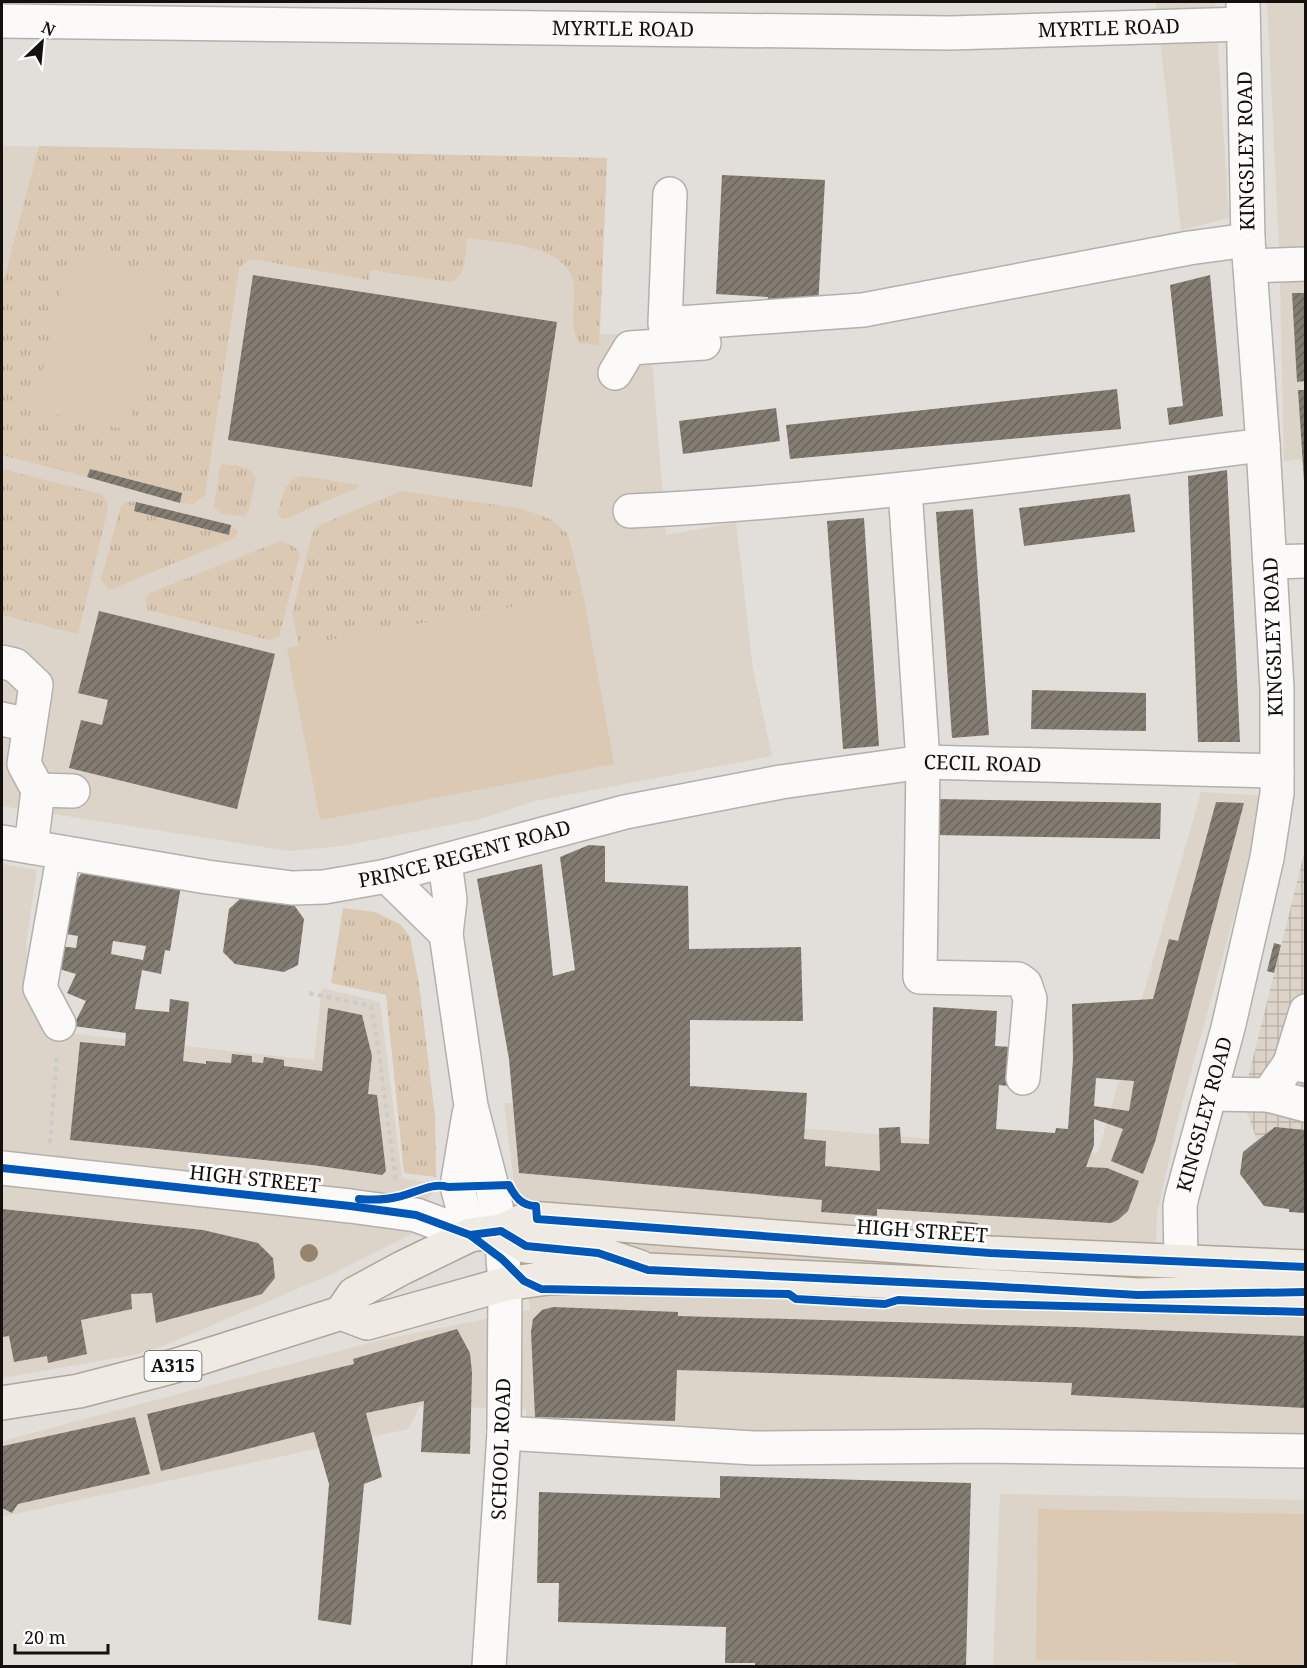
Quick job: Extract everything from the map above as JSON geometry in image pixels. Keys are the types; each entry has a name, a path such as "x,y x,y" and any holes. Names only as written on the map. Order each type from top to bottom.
{"main road":[{"name":"HIGH STREET","path":"485,1233 529,1218 990,1253 1305,1267"},
{"path":"648,1270 598,1253 526,1246 485,1233 354,1294 341,1313 367,1323 505,1284 648,1270 1138,1295 1305,1292"},
{"path":"1181,1261 1182,1294"},
{"name":"A315","path":"2,1403 79,1391 148,1373 341,1313"}],"street":[{"name":"MYRTLE ROAD","path":"2,21 950,33 1243,13"},
{"name":"KINGSLEY ROAD","path":"1181,1261 1180,1206 1211,1094 1267,858 1274,823 1278,771 1277,689 1270,562 1249,253 1243,13"},
{"path":"670,194 665,324 863,310 1189,248 1249,253 1305,264"},
{"path":"615,373 630,348 864,331 863,310"},
{"path":"630,511 716,507 906,489 1263,445"},
{"name":"CECIL ROAD","path":"906,489 923,762 1278,771"},
{"path":"1270,562 1305,561"},
{"path":"2,662 15,665 36,685 15,722 24,764 38,790"},
{"path":"923,762 920,977 1018,979 1025,984 1030,999 1023,1078"},
{"name":"PRINCE REGENT ROAD","path":"16,845 207,877 292,888 324,887 387,876 625,812 781,782 923,762"},
{"path":"38,790 73,791"},
{"path":"16,845 38,790"},
{"path":"59,1024 40,988 64,853"},
{"name":"SCHOOL ROAD","path":"445,861 450,900 446,934 471,1107 492,1187 485,1233 505,1284 504,1433 489,1666"},
{"path":"387,876 446,934"},
{"path":"1268,1095 1298,1064 1305,1011"},
{"path":"1211,1094 1268,1095 1305,1105"},
{"name":"HIGH STREET","path":"2,1168 416,1215 485,1233"},
{"path":"504,1433 754,1448 982,1446 1305,1451"}],"path":[{"path":"309,993 371,1006 397,1189"},
{"path":"51,1138 59,1024"}],"shaded area":[{"path":"1156,2 1215,2 1229,218 1181,230"},
{"path":"1267,2 1305,2 1305,459 1284,461 1279,247"},
{"path":"2,146 607,158 600,334 650,335 666,535 736,522 753,669 772,756 535,801 480,819 342,846 289,851 2,806"},
{"path":"1201,792 1267,796 1177,1123 1157,1214 1154,1298 1305,1299 1305,1448 526,1424 526,1409 420,1406 408,1429 5,1516 2,1514 2,1446 6,1440 377,1341 530,1310 504,1103 1098,1153"},
{"path":"1305,850 1305,1213 1289,1212 1290,1192 1250,1187 1240,1174 1243,1152 1257,1140 1247,1112 1249,1074"},
{"path":"2,864 37,870 26,944 31,1000 49,1031 314,1060 322,988 380,1002 402,1178 440,1185 429,1197 410,1235 334,1273 163,1346 133,1355 2,1378"},
{"path":"1000,1494 1305,1500 1305,1666 993,1666"}],"green space":[{"path":"39,146 607,158 599,345 579,343 576,338 573,322 574,284 567,268 543,252 528,247 467,238 462,270 456,280 450,282 371,270 369,280 253,259 245,262 239,269 205,495 193,504 180,503 182,493 90,469 87,477 2,455 2,287"},
{"path":"70,252 164,274 128,430 34,409"},
{"path":"223,464 238,466 254,474 256,479 245,516 222,514 214,507 220,467"},
{"path":"2,469 101,494 106,500 108,508 78,634 2,615"},
{"path":"303,476 359,487 285,519 281,518 278,513 285,490 292,481"},
{"path":"401,491 523,509 550,519 568,534 583,594 299,646 292,613 313,532 320,525"},
{"path":"136,502 134,511 228,535 231,525 237,531 236,536 112,589 107,588 101,580 120,509 122,504"},
{"path":"280,541 294,546 300,554 279,637 269,640 148,610 145,598 150,593"},
{"path":"583,594 614,764 320,820 287,648"},
{"path":"343,908 375,912 400,924 410,937 419,984 435,1116 436,1177 404,1173 386,995 331,983"},
{"path":"1038,1509 1305,1514 1305,1666 1236,1666 1236,1662 1036,1660"}],"building":[{"path":"722,175 825,180 818,307 767,304 768,297 716,294"},
{"path":"253,275 557,322 532,487 228,440"},
{"path":"1210,275 1223,416 1169,425 1167,408 1183,406 1170,285"},
{"path":"1292,293 1305,293 1305,381 1297,382"},
{"path":"1117,389 1121,429 790,459 786,425"},
{"path":"1298,390 1305,390 1304,481"},
{"path":"776,408 780,441 683,454 679,421"},
{"path":"90,469 182,493 180,503 87,477"},
{"path":"1227,470 1240,742 1198,742 1188,476"},
{"path":"1130,494 1135,532 1024,546 1019,508"},
{"path":"136,502 231,525 229,535 134,511"},
{"path":"973,509 989,735 952,738 936,512"},
{"path":"864,518 879,746 843,749 827,521"},
{"path":"99,611 275,654 237,809 69,768 81,720 102,725 108,700 78,693"},
{"path":"1032,690 1146,693 1146,731 1031,729"},
{"path":"936,799 1161,803 1160,839 936,835"},
{"path":"1216,802 1244,803 1155,1142 1143,1174 1111,1161 1123,1129 1094,1119 1094,1145 1086,1167 1107,1168 1139,1181 1128,1211 1118,1220 1111,1223 877,1209 877,1216 821,1212 822,1200 519,1173 509,1059 477,879 542,864 553,976 575,970 560,857 589,845 605,846 605,882 688,886 689,949 801,947 803,1021 690,1020 690,1086 807,1093 804,1139 826,1141 825,1166 880,1171 879,1128 900,1127 901,1143 929,1144 933,1007 997,1011 995,1046 1011,1047 1008,1086 999,1085 996,1129 1055,1133 1056,1128 1068,1129 1073,1059 1072,1004 1153,999 1169,939 1178,941","holes":["1096,1078 1134,1081 1129,1111 1094,1106"]},
{"path":"86,872 181,886 170,951 165,950 161,974 142,970 135,1009 169,1012 170,999 189,1002 183,1061 206,1064 206,1061 231,1063 232,1054 252,1056 252,1062 263,1063 264,1057 284,1060 284,1066 322,1071 328,1008 362,1015 372,1056 368,1094 377,1095 386,1171 382,1175 312,1165 70,1140 80,1042 125,1046 126,1033 73,1026 86,1001 67,993 76,974 56,968 60,946 76,948 78,936 66,934 74,883 81,874","holes":["113,941 146,946 143,960 111,954"]},
{"path":"243,896 294,905 304,919 298,965 284,972 235,964 223,952 229,909"},
{"path":"1274,943 1281,945 1274,973 1267,971"},
{"path":"1275,1127 1305,1130 1305,1213 1264,1206 1240,1174 1243,1152"},
{"path":"2,1209 203,1230 258,1243 273,1258 275,1278 262,1294 156,1323 152,1293 131,1294 132,1309 81,1320 87,1354 48,1363 47,1356 14,1362 9,1336 2,1337"},
{"path":"957,1221 978,1223 977,1230 956,1228"},
{"path":"553,1307 678,1312 678,1316 1305,1336 1305,1408 1071,1395 1072,1383 677,1370 675,1421 535,1417 531,1332 533,1319 542,1310"},
{"path":"457,1329 470,1353 472,1373 470,1454 421,1452 424,1401 366,1413 382,1477 364,1484 351,1625 318,1620 329,1484 314,1432 161,1471 147,1414 354,1364 353,1359"},
{"path":"135,1417 150,1474 18,1504 12,1513 2,1508 3,1446"},
{"path":"720,1476 971,1483 966,1666 755,1666 755,1663 725,1663 726,1627 558,1622 559,1583 537,1583 539,1492 720,1498"}],"cycle path":[{"path":"2,1168 416,1215 470,1235 501,1231 526,1246 598,1253 648,1270 1138,1295 1306,1292"},
{"path":"359,1199 392,1198 435,1186 509,1185 520,1200 536,1206 537,1219 990,1253 1306,1267"},
{"path":"470,1235 502,1259 524,1281 541,1289 789,1294 796,1299 885,1304 898,1300 1306,1312"}]}
